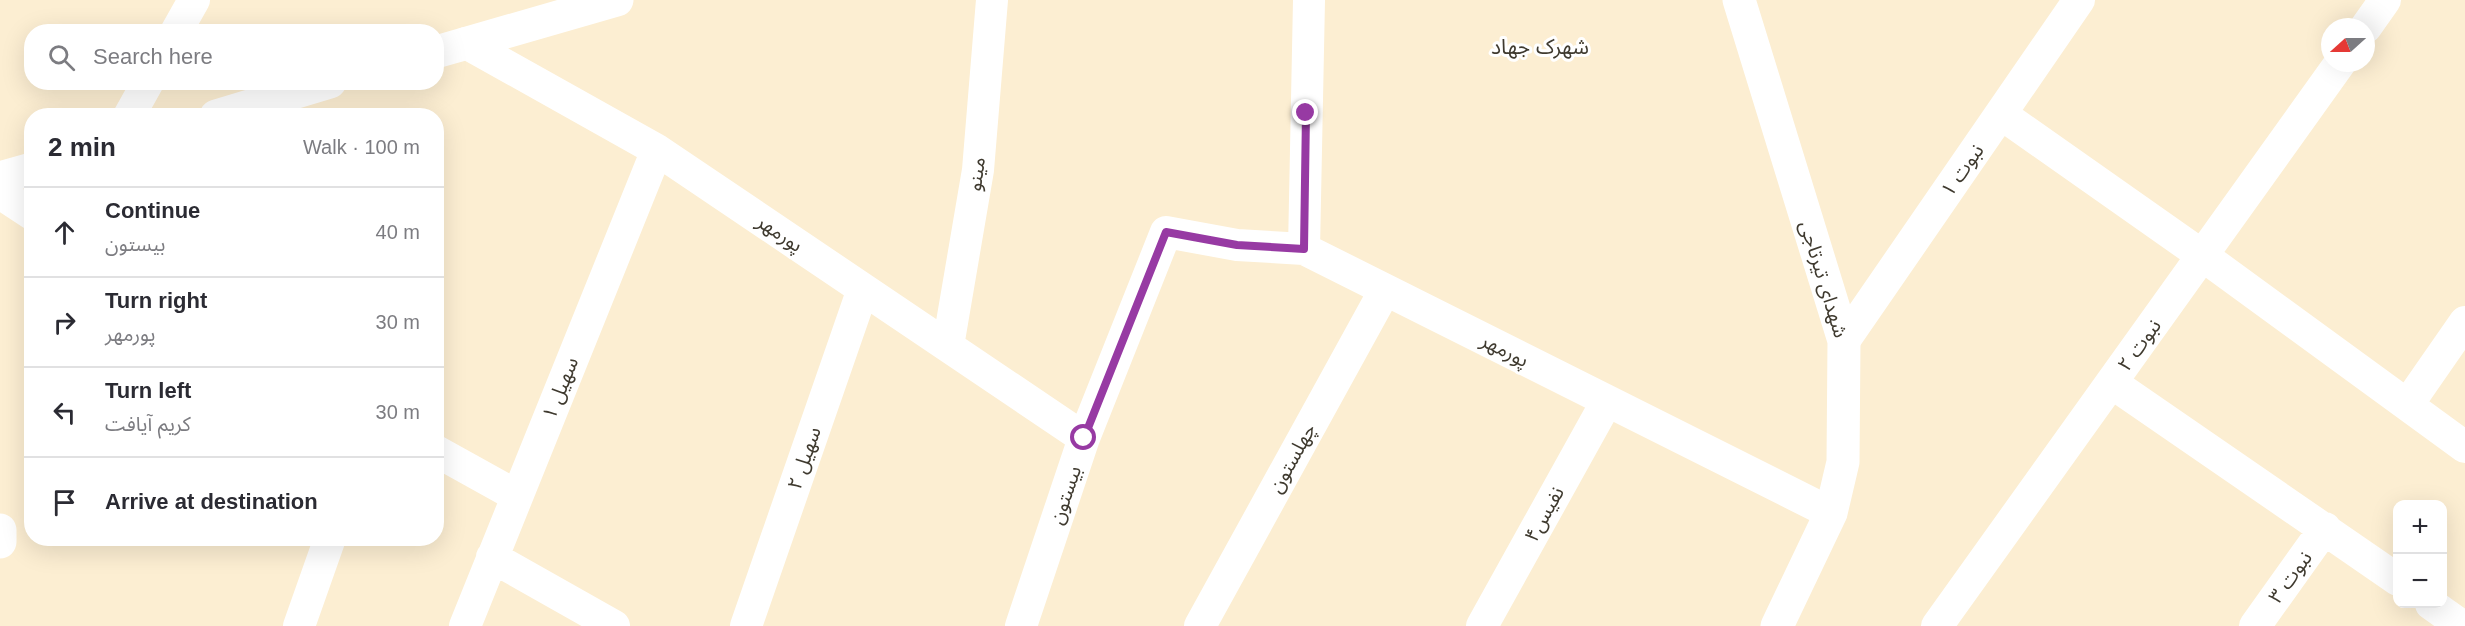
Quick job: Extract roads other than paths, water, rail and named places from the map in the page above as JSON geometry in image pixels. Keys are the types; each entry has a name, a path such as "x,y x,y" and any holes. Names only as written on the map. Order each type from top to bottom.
{"street":[{"path":"180,24 194,0"},
{"path":"451,47 566,6 616,0"},
{"name":"مینو","path":"948,346 978,170 992,0"},
{"path":"1304,249 1309,0"},
{"name":"شهدای تیرتاجی","path":"1739,0 1844,340 1843,462 1831,513 1777,626"},
{"name":"نبوت ۱","path":"1844,340 2079,0"},
{"path":"2372,18 2385,0"},
{"name":"پورمهر","path":"451,47 657,150 1084,438"},
{"name":"نبوت ۲","path":"1937,626 2334,72"},
{"path":"133,108 144,90"},
{"path":"243,108 303,90"},
{"path":"2001,114 2203,256 2465,447"},
{"name":"سهیل ۱","path":"465,626 657,150"},
{"path":"0,178 24,171"},
{"path":"0,193 24,209"},
{"name":"پورمهر","path":"1166,232 1237,245 1304,249 1831,513"},
{"name":"بیستون","path":"1021,626 1084,438 1166,232"},
{"name":"سهیل ۲","path":"746,626 863,289"},
{"name":"چهلستون","path":"1200,626 1385,290"},
{"path":"2408,404 2465,322"},
{"path":"2112,383 2393,577"},
{"name":"نفیس۴","path":"1482,626 1607,401"},
{"path":"444,455 517,496"},
{"name":"نبوت ۳","path":"2255,626 2325,528"},
{"path":"0,530 0,542"},
{"path":"298,626 327,546"},
{"path":"492,557 614,626"},
{"path":"2438,608 2462,626"}],"district":[{"name":"شهرک جهاد","path":"1540,46"}]}
